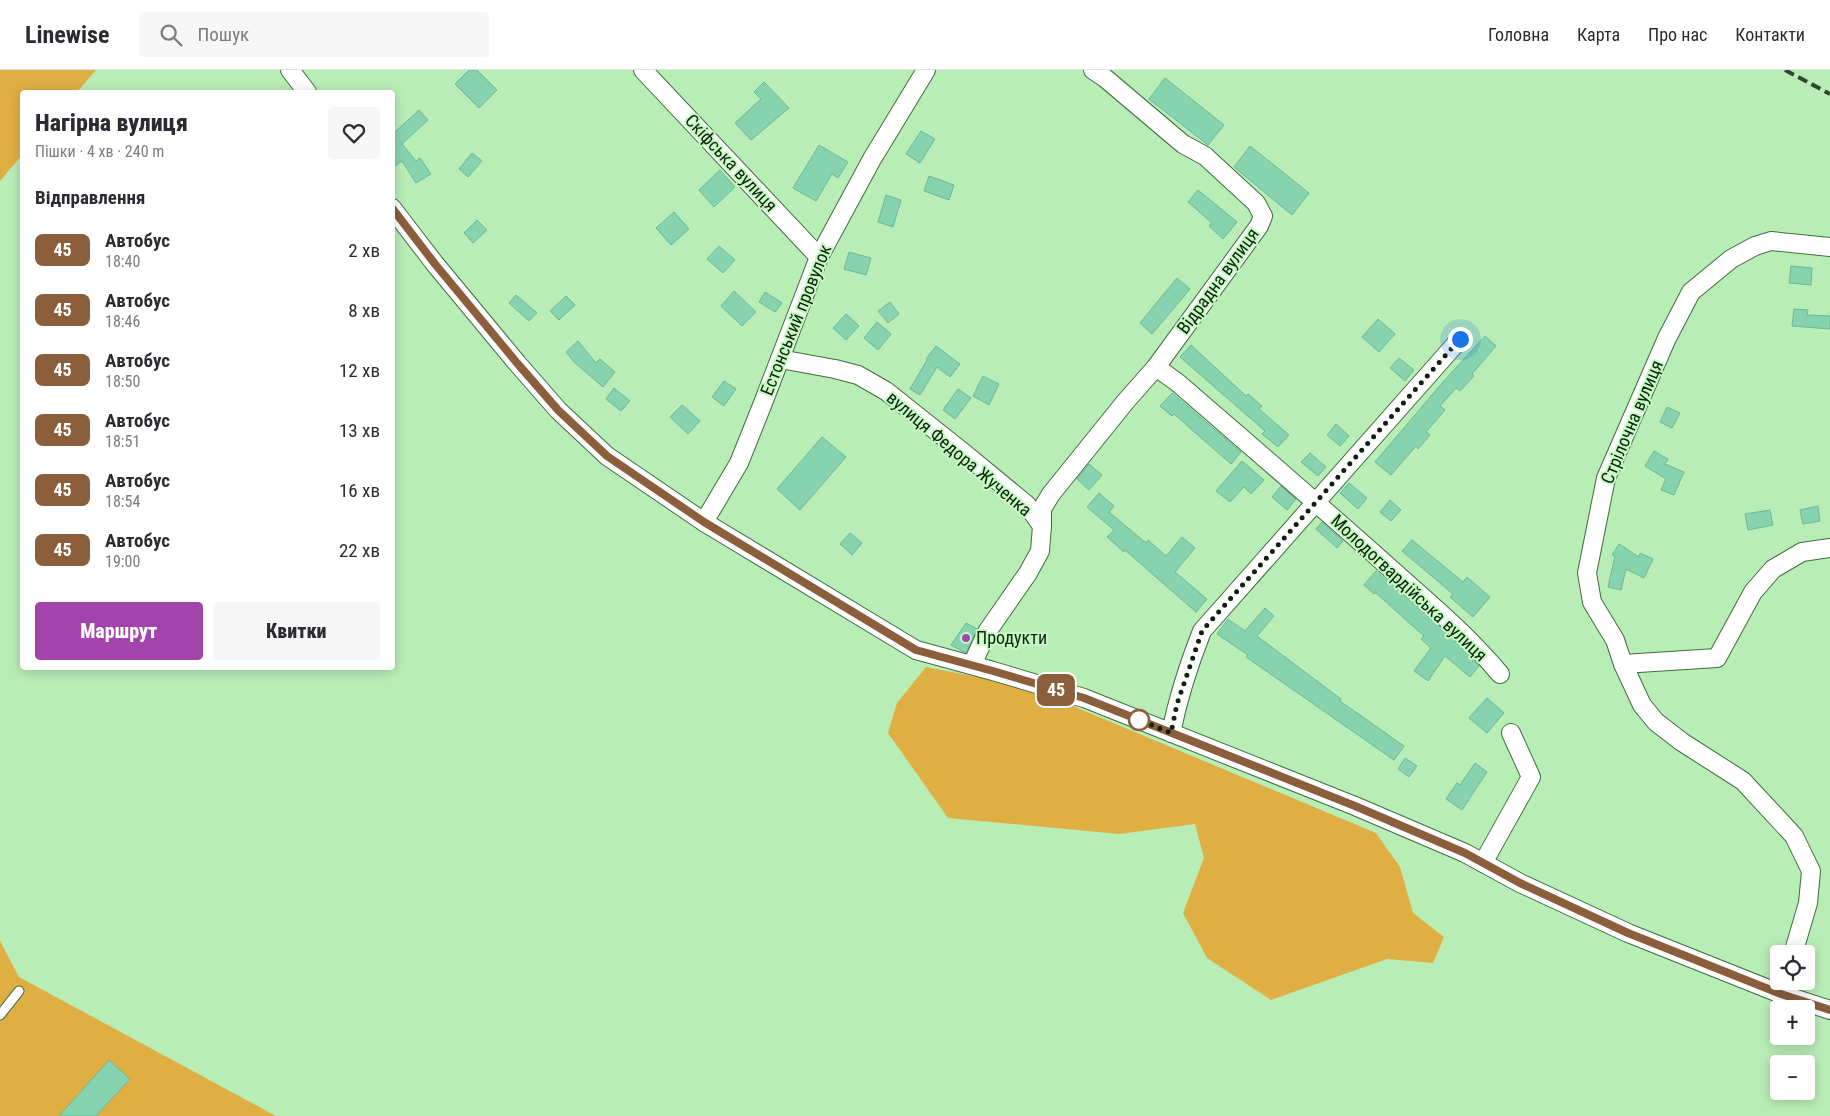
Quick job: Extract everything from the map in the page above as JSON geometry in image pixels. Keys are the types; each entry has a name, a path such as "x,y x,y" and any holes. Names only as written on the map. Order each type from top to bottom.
{"street":[{"path":"290,70 305,90"},
{"name":"Скіфська вулиця","path":"643,70 818,257"},
{"name":"Естонський провулок","path":"704,522 739,463 818,257 872,159 926,70"},
{"name":"Відрадна вулиця","path":"1042,526 1042,509 1051,494 1126,400 1156,367 1259,226 1263,216 1256,203 1205,156 1183,144 1093,70"},
{"path":"395,212 435,264 558,410 607,456 704,522 916,650 1084,698 1355,806 1465,853 1520,883 1628,933 1770,983"},
{"name":"Стрілочна вулиця","path":"1796,945 1808,903 1811,871 1794,836 1743,782 1682,742 1656,722 1642,705 1623,664 1615,640 1592,602 1587,573 1606,478 1667,338 1691,292 1731,259 1755,246 1771,241 1830,247"},
{"path":"1171,733 1177,704 1202,631 1460,339"},
{"name":"вулиця Федора Жученка","path":"780,359 858,375 886,391 1027,505 1042,526 1040,551 1028,573 987,632 972,665"},
{"name":"Молодогвардійська вулиця","path":"1156,367 1178,383 1315,502 1481,651 1500,674"},
{"path":"1623,664 1716,658 1753,592 1773,569 1802,552 1830,548"},
{"path":"1483,863 1531,777 1511,733"},
{"path":"1787,990 1830,1010"}],"lane":[{"path":"0,1015 19,991"}],"shaded area":[{"path":"0,70 96,70 79,90 20,90 20,157 0,181"},
{"path":"926,667 1025,686 1376,833 1400,867 1413,913 1444,937 1433,963 1387,959 1271,1000 1207,958 1183,913 1204,858 1195,824 1119,834 948,818 888,733 897,703"},
{"path":"0,941 19,977 276,1116 0,1116"}],"building":[{"path":"469,70 477,70 497,90 479,108 455,84"},
{"path":"1165,78 1224,125 1208,145 1149,99"},
{"path":"764,82 789,108 751,140 735,123 761,99 754,92"},
{"path":"419,110 428,120 402,144 416,161 420,158 431,174 416,183 402,161 395,166 395,132"},
{"path":"921,131 935,139 920,163 906,154"},
{"path":"819,145 848,162 838,178 832,174 816,201 793,188"},
{"path":"1250,146 1309,193 1292,215 1234,167"},
{"path":"472,153 482,161 468,177 459,169"},
{"path":"720,170 735,187 714,207 699,190"},
{"path":"929,176 954,185 949,200 924,191"},
{"path":"1198,190 1237,222 1223,239 1209,226 1212,223 1188,202"},
{"path":"886,195 901,200 893,227 878,222"},
{"path":"674,212 689,229 671,245 656,228"},
{"path":"477,220 487,230 473,243 464,233"},
{"path":"719,246 735,260 723,273 707,259"},
{"path":"849,252 871,258 866,275 844,269"},
{"path":"1791,266 1812,268 1811,285 1789,283"},
{"path":"1177,278 1190,289 1152,334 1140,323"},
{"path":"734,291 756,312 742,326 721,306"},
{"path":"765,292 782,303 775,312 759,302"},
{"path":"516,295 537,313 529,321 509,303"},
{"path":"566,296 575,305 559,320 550,311"},
{"path":"890,302 899,314 888,323 878,311"},
{"path":"1794,309 1808,310 1807,315 1830,316 1830,329 1792,326"},
{"path":"846,314 859,326 846,340 833,328"},
{"path":"1378,319 1395,334 1379,352 1362,337"},
{"path":"877,322 891,334 878,350 864,338"},
{"path":"1485,336 1496,346 1472,374 1474,376 1460,391 1456,388 1440,406 1445,410 1426,432 1430,435 1418,449 1416,446 1391,475 1375,462"},
{"path":"578,341 596,363 600,359 615,372 603,387 574,362 566,352"},
{"path":"1191,345 1246,396 1248,394 1262,406 1259,409 1289,435 1278,447 1262,434 1265,431 1180,357"},
{"path":"936,346 960,364 950,377 937,367 920,395 910,389 926,359"},
{"path":"1399,358 1414,370 1405,381 1390,368"},
{"path":"983,376 999,384 989,405 973,396"},
{"path":"724,381 736,389 724,406 712,397"},
{"path":"614,388 630,401 621,411 606,399"},
{"path":"958,389 971,398 955,419 943,410"},
{"path":"1172,393 1241,452 1231,464 1174,414 1172,416 1160,406"},
{"path":"682,405 700,421 688,434 670,417"},
{"path":"1667,407 1680,413 1672,428 1660,422"},
{"path":"1336,424 1349,436 1340,446 1327,435"},
{"path":"822,437 846,457 800,510 777,489"},
{"path":"1654,451 1668,459 1665,464 1684,472 1674,495 1661,490 1666,479 1645,466"},
{"path":"1310,453 1326,467 1318,476 1301,462"},
{"path":"1242,461 1264,480 1251,494 1244,487 1230,502 1216,491"},
{"path":"1089,464 1102,475 1089,490 1077,479"},
{"path":"1349,483 1367,498 1358,509 1340,493"},
{"path":"1281,486 1296,499 1287,510 1272,497"},
{"path":"1099,493 1114,506 1109,512 1146,543 1148,540 1166,556 1182,537 1195,548 1175,572 1207,599 1196,612 1125,550 1124,552 1107,537 1114,530 1087,507"},
{"path":"1390,500 1401,510 1391,521 1380,512"},
{"path":"1818,506 1820,521 1803,524 1800,510"},
{"path":"1770,510 1773,525 1748,530 1745,514"},
{"path":"1322,522 1343,541 1337,548 1316,529"},
{"path":"850,533 862,543 852,555 840,544"},
{"path":"1412,540 1463,582 1467,577 1490,597 1473,617 1450,597 1453,594 1402,551"},
{"path":"1619,544 1639,557 1640,553 1653,559 1644,578 1626,569 1621,590 1608,587 1615,556 1612,555"},
{"path":"1376,571 1448,634 1479,666 1470,677 1445,656 1428,681 1414,671 1431,648 1421,639 1424,636 1376,593 1374,594 1364,585"},
{"path":"1265,608 1274,616 1257,636 1341,699 1340,701 1404,746 1394,760 1246,657 1248,655 1217,634 1228,619 1245,631"},
{"name":"Продукти","path":"966,623 977,629 966,653 951,645"},
{"path":"1487,698 1504,713 1487,733 1469,718"},
{"path":"1405,758 1417,766 1409,777 1398,769"},
{"path":"1475,763 1487,772 1462,810 1446,799 1457,783 1460,785"},
{"path":"109,1060 130,1079 96,1116 59,1116"}],"railway":[{"path":"1785,70 1830,94"}],"bus line":[{"name":"45","path":"395,212 435,264 517,363 558,410 607,456 704,522 916,650 1084,698 1355,806 1465,853 1520,883 1628,933 1781,994 1830,1010"}],"place":[{"name":"Продукти","path":"966,638"}],"route":[{"path":"1139,720 1137,719 1171,733 1177,704 1191,658 1202,631 1460,339"}]}
